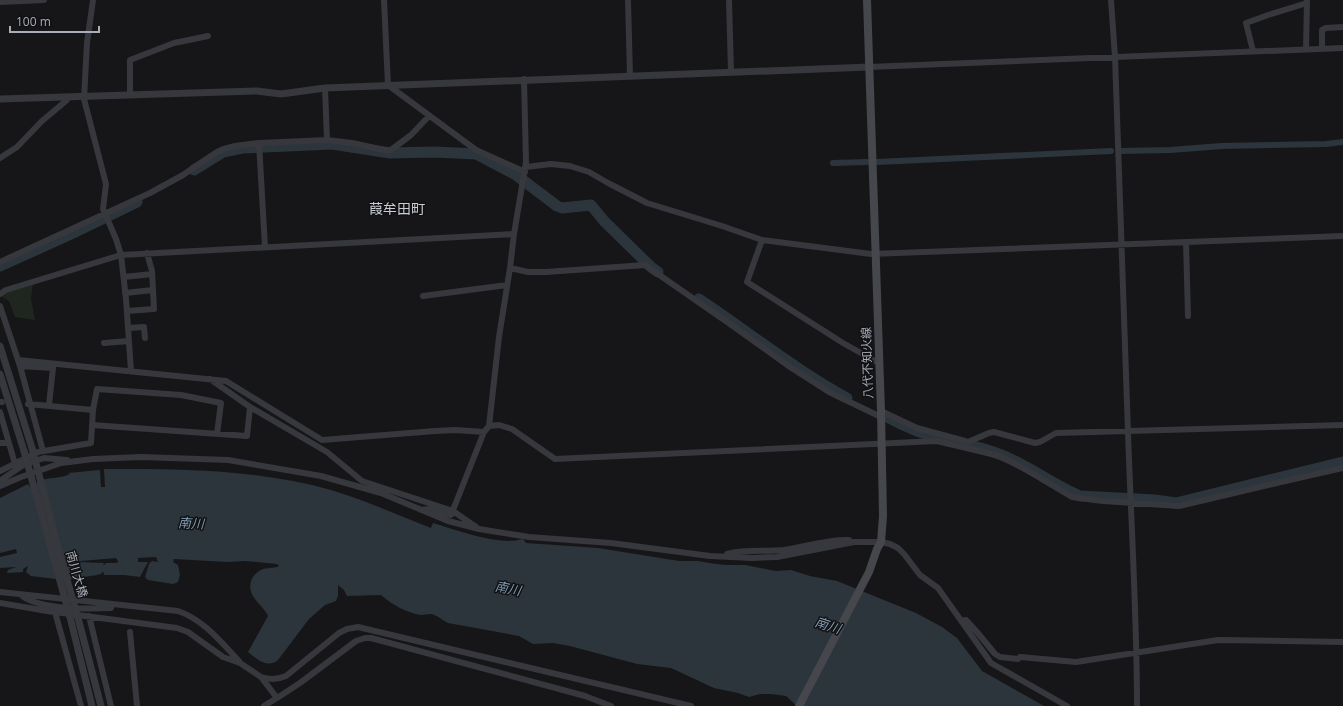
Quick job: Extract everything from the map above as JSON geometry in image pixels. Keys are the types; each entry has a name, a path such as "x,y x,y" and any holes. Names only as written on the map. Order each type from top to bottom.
{"main road":[{"name":"八代不知火線","path":"798,706 869,572 879,546 883,516 882,443 867,0"}],"street":[{"path":"0,2 44,0"},
{"path":"93,0 87,43 84,96 106,184 102,205 116,238 121,255 126,293 131,371"},
{"path":"384,0 386,74 388,85 476,150 525,172 551,164 570,166 589,172 647,203 762,240 876,254 1343,236"},
{"path":"628,0 630,76"},
{"path":"729,0 731,72"},
{"path":"1111,0 1115,57 1130,500 1137,653 1137,706"},
{"path":"1253,51 1246,23 1307,2 1306,49"},
{"path":"1322,48 1322,30 1326,28 1343,27"},
{"path":"130,94 130,60 174,43 208,36"},
{"path":"0,99 257,91 281,94 325,88 388,85 1343,48"},
{"path":"420,510 429,509 451,515 454,511 484,432 489,426 499,337 514,234 525,172 524,80"},
{"path":"325,88 327,140"},
{"path":"0,158 17,146 42,121 67,100 67,97"},
{"path":"0,262 106,217 183,175 217,152 224,149 235,146 327,140 391,150 411,135 430,116"},
{"path":"259,144 265,247"},
{"path":"0,294 6,290 121,255 514,234"},
{"path":"762,240 747,282 843,343 879,362"},
{"path":"1186,242 1188,316"},
{"path":"127,311 154,309 152,274 147,253"},
{"path":"510,268 528,272 546,272 645,265 790,367 829,392 917,428 965,442 994,432 1035,443 1040,442 1056,433 1343,426"},
{"path":"124,277 152,274"},
{"path":"423,296 507,286"},
{"path":"126,293 153,290"},
{"path":"0,306 43,451"},
{"path":"128,328 144,327 145,338"},
{"path":"0,331 7,329"},
{"path":"104,343 129,341"},
{"name":"南川大橋","path":"0,346 32,448 101,706"},
{"path":"18,363 131,371 226,381 322,440 455,430 484,432"},
{"path":"18,363 53,368 49,405"},
{"name":"南川大橋","path":"0,374 24,451 70,618 92,706"},
{"path":"208,378 250,406 327,452 362,481 454,511 479,529"},
{"path":"0,482 16,466 38,452 91,443 96,389 181,395 221,404 217,434"},
{"path":"29,404 93,410"},
{"path":"92,425 247,436 250,406"},
{"path":"0,412 16,466"},
{"path":"489,426 500,425 512,429 555,459 937,441 1000,456 1072,497 1130,500 1179,506 1343,468"},
{"path":"0,443 9,444"},
{"path":"0,486 21,476 61,463 93,459 141,457 228,460 321,476 381,493 448,521 479,529 529,537 611,543 752,558 777,557 854,542 879,546 890,544 904,554 920,574 938,588 991,664 1067,706"},
{"path":"0,471 44,458 76,461"},
{"path":"0,592 20,595 29,601 55,606 88,609 116,608 122,606 171,610 187,614 204,624 240,662 261,677 269,680 275,680 286,676 339,633 347,629 358,627 692,706"},
{"path":"0,602 55,612 177,628 188,632 223,657 240,662"},
{"path":"55,612 81,706"},
{"path":"89,616 111,706"},
{"path":"961,621 966,620 995,654 1007,658 1018,659 1020,657 1072,662 1218,640 1343,642"},
{"path":"130,632 137,706"},
{"path":"264,706 300,683 356,641 365,638 371,638 585,696 611,706"},
{"path":"261,677 277,698"}],"shaded area":[{"path":"33,282 31,299 35,320 15,317 9,301 2,297 8,292"}],"water":[{"name":"南川","path":"104,469 190,470 247,474 303,483 331,490 369,503 431,528 433,523 489,539 514,541 523,539 526,543 598,548 679,561 698,561 725,565 745,565 776,571 791,570 810,576 837,581 916,613 942,627 957,638 982,671 1044,706 797,706 786,696 760,694 749,697 714,688 671,668 637,664 570,646 553,643 533,644 519,636 448,623 437,616 430,614 421,615 405,610 394,605 381,595 347,596 344,590 338,585 338,596 336,601 325,605 309,619 278,660 270,664 262,662 248,652 268,616 252,595 250,583 257,573 263,569 279,566 277,564 245,561 227,562 174,559 173,562 178,565 180,575 178,582 173,584 148,580 145,577 149,564 152,561 158,562 156,557 138,558 138,562 148,562 140,577 104,575 103,571 101,574 97,575 65,580 31,576 26,572 28,566 23,569 23,572 7,573 8,570 16,567 0,568 0,557 17,553 16,549 0,553 0,498 28,484 30,487 36,486 38,481 62,477 70,474 68,473 100,470 101,487 105,487","holes":["116,558 118,561 117,563 106,563 103,566 104,563 79,562"]}],"waterway":[{"path":"1121,151 1170,150 1222,146 1326,144 1343,142"},
{"path":"194,170 223,152 242,148 332,144 390,153 435,152 476,154 516,175 557,206 562,208 591,205 604,221 658,272"},
{"path":"877,162 1111,151"},
{"path":"833,163 867,162"},
{"path":"0,266 137,202"},
{"path":"699,299 791,363 847,398"},
{"path":"887,417 923,433 984,449 1007,457 1080,496 1155,500 1176,503 1343,462"}],"district":[{"name":"葭牟田町","path":"397,208"}]}
